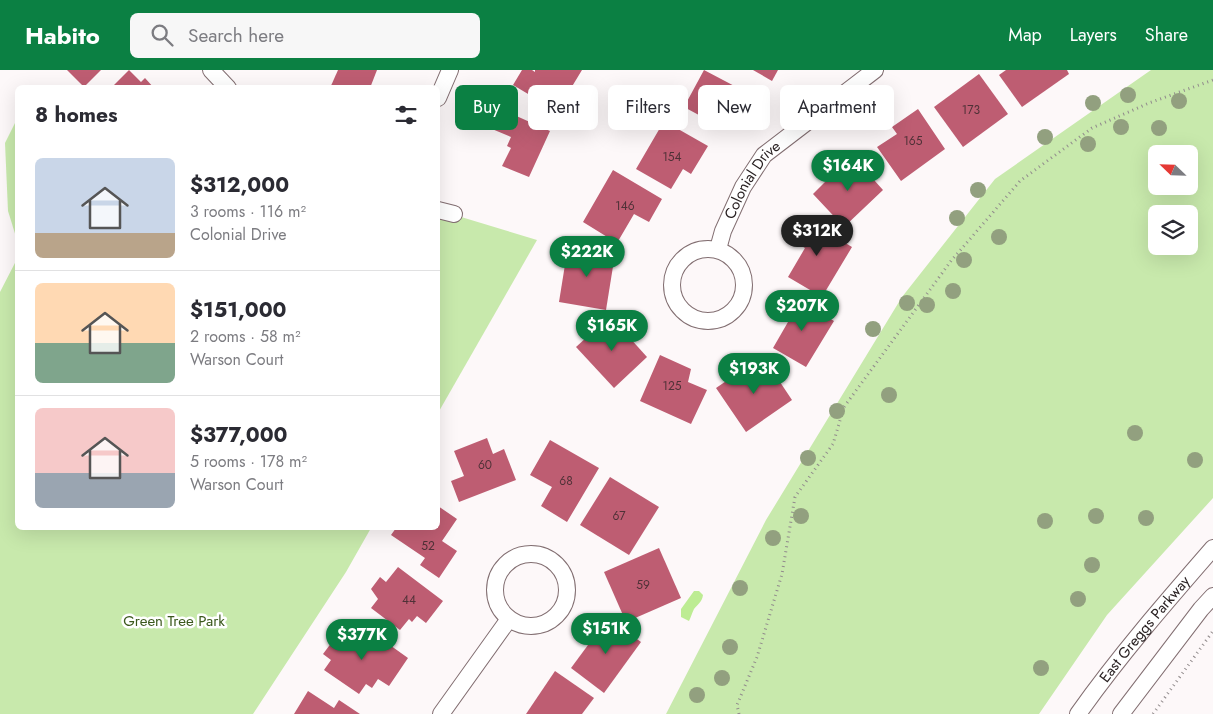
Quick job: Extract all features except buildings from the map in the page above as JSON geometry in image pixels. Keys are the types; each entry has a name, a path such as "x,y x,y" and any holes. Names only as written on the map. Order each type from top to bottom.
{"street":[{"path":"211,70 225,85"},
{"path":"440,93 450,70"},
{"name":"Colonial Drive","path":"718,249 723,230 743,187 764,155 875,70"},
{"path":"440,210 454,214"},
{"path":"706,248 718,249 729,254 738,263 743,274 745,287 742,299 726,317 714,321 701,321 681,309 675,300 672,288 673,277 677,266 684,257 694,251 706,248"},
{"name":"East Greggs Parkway","path":"1078,714 1105,675 1213,548"},
{"path":"523,555 541,555 551,560 560,569 565,579 567,591 565,603 559,614 550,622 539,626 526,627 515,624 509,619 498,607 494,596 495,583 499,572 507,563 523,555"},
{"name":"East Greggs Parkway","path":"1121,714 1213,596"},
{"path":"441,714 509,619"}],"path":[{"path":"739,714 737,705 757,657 782,574 795,497 833,444 844,407 951,261 1020,181 1092,128 1149,102 1213,80"},
{"path":"1153,714 1213,631"}],"green space":[{"path":"1151,70 1213,70 1213,498 1107,615 1039,714 666,714 766,520 902,297 995,179"},
{"path":"15,123 15,234 8,211 5,143"},
{"path":"440,211 537,240 440,410"},
{"name":"Green Tree Park","path":"15,263 15,530 370,530 346,572 253,714 0,714 0,292"}],"shaded area":[{"path":"694,591 699,591 703,595 689,621 681,617 681,609"}]}
